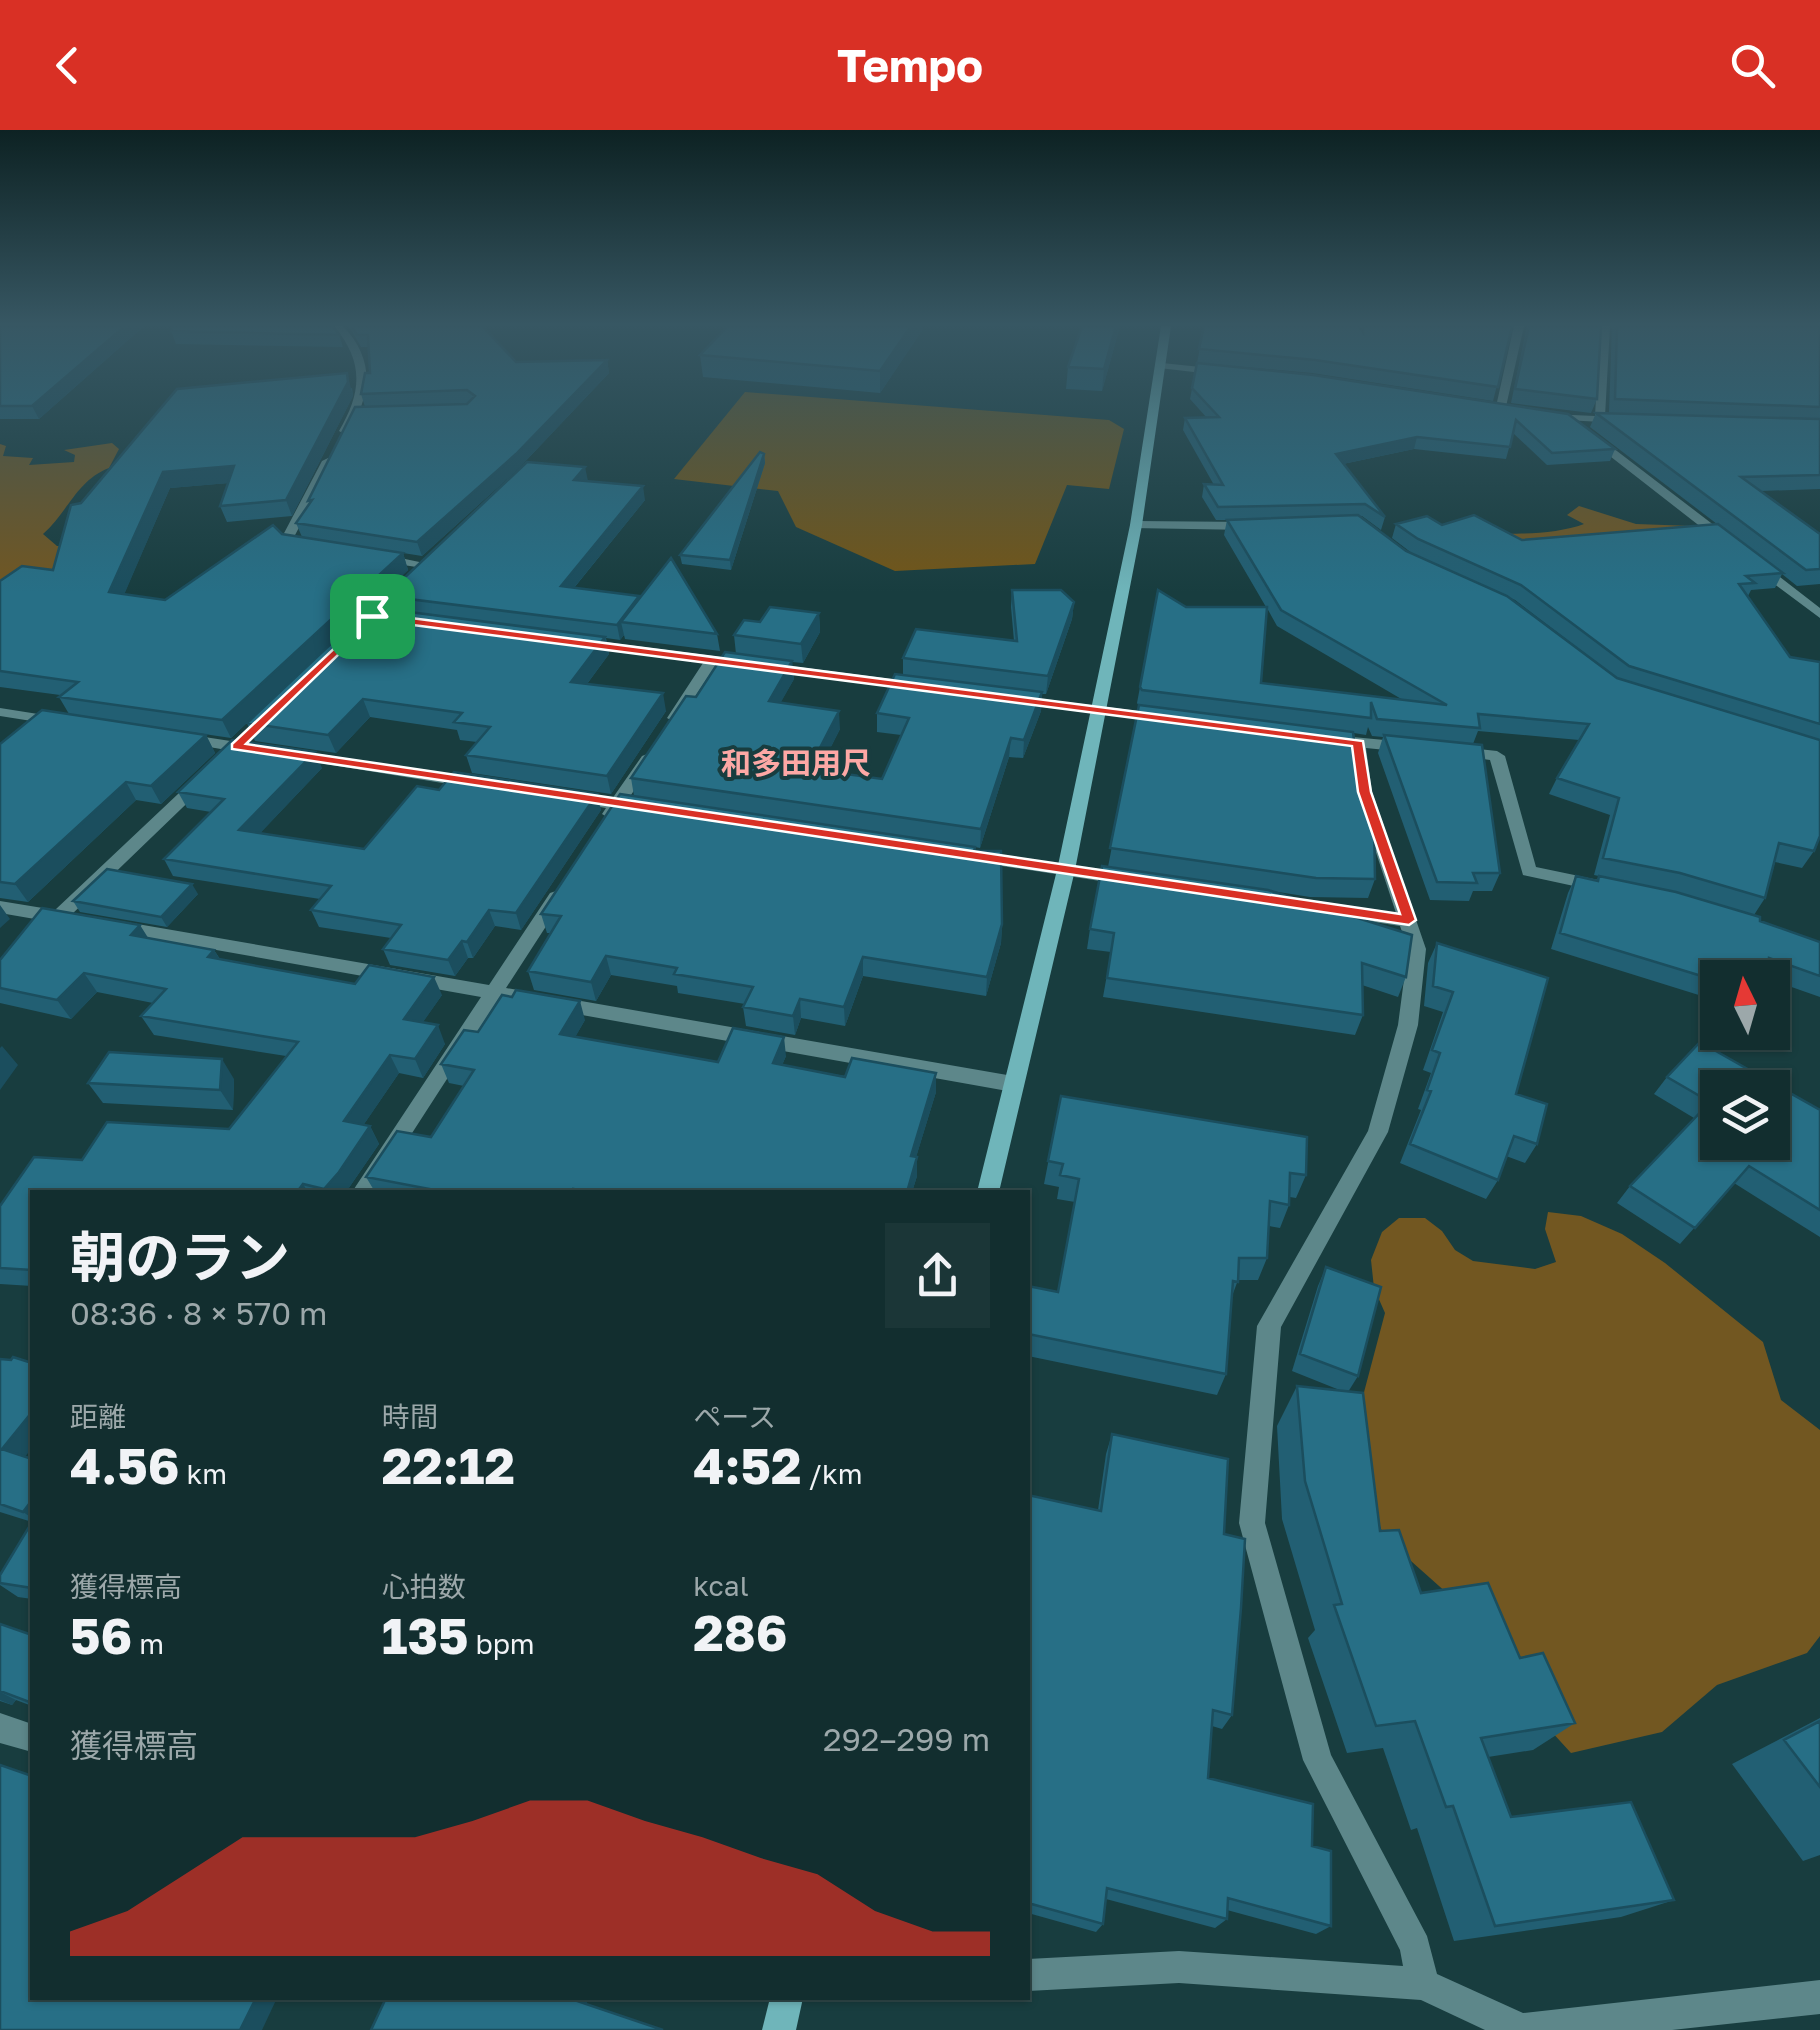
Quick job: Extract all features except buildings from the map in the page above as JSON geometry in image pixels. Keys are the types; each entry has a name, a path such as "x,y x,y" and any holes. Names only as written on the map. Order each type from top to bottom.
{"street":[{"path":"314,549 288,543 288,537 353,415"},
{"path":"988,1190 1066,870 1136,525 1154,415"},
{"path":"1534,415 1631,420"},
{"path":"1600,415 1600,419"},
{"path":"1568,418 1738,550"},
{"path":"1136,525 1258,526"},
{"path":"410,577 436,552"},
{"path":"369,556 423,564"},
{"path":"1754,562 1820,614"},
{"path":"560,641 924,688"},
{"path":"596,836 712,660"},
{"path":"1002,698 1172,720"},
{"path":"0,712 79,724"},
{"path":"223,760 250,734"},
{"path":"158,735 484,784"},
{"path":"1321,738 1418,748"},
{"path":"1358,743 1364,792 1417,949 1408,1025 1378,1132 1269,1326 1252,1523 1318,1760 1416,1947 1423,1984"},
{"path":"1438,750 1497,756 1529,871 1616,889"},
{"path":"77,920 209,773"},
{"path":"560,796 655,810"},
{"path":"956,854 1142,882"},
{"path":"364,1190 565,883"},
{"path":"1276,901 1409,920"},
{"path":"0,906 1013,1084"},
{"path":"0,1728 30,1737"},
{"path":"1030,1975 1179,1967 1423,1984 1522,2030 1820,1997"},
{"path":"779,2030 786,2000"}],"shaded area":[{"path":"727,415 1040,415 1109,420 1124,429 1109,489 1067,485 1035,564 895,571 796,527 778,491 674,479"},
{"path":"112,443 119,449 109,468 81,488 43,534 57,546 108,548 93,570 0,584 0,444 6,446 3,456 33,458 29,465 74,462 75,455 64,450"},
{"path":"1579,506 1636,524 1693,526 1561,557 1498,533 1541,533 1584,524 1567,515"},
{"path":"1548,1212 1581,1216 1622,1234 1665,1263 1763,1342 1781,1400 1820,1430 1820,1636 1807,1653 1717,1685 1662,1732 1571,1753 1519,1696 1448,1594 1384,1537 1350,1445 1385,1313 1374,1288 1371,1260 1382,1232 1399,1218 1425,1218 1442,1231 1455,1250 1473,1261 1535,1269 1556,1262 1545,1229"}],"district":[{"name":"和多田用尺","path":"796,764"}],"route":[{"path":"372,616 1358,743 1364,792 1409,920 236,746 372,616"}]}
